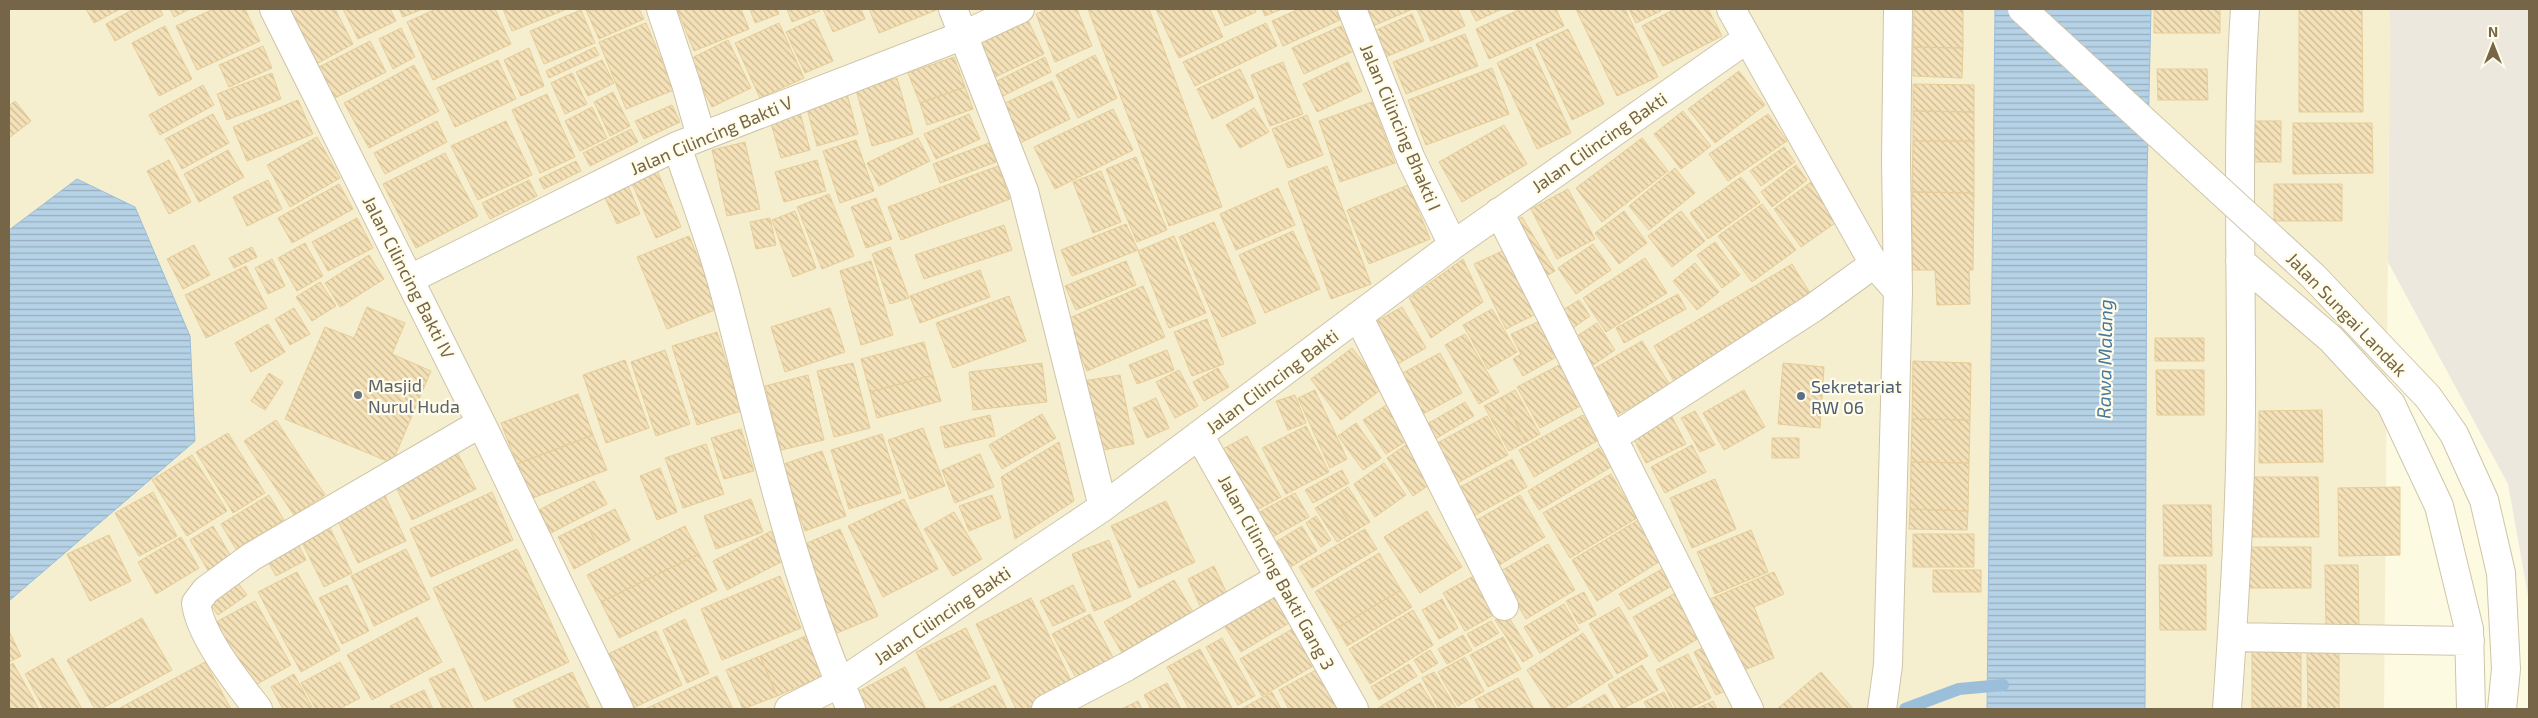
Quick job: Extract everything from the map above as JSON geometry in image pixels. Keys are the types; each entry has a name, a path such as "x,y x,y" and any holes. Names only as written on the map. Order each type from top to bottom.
{"street":[{"name":"Jalan Cilincing Bakti IV","path":"274,9 481,423 619,709"},
{"path":"660,9 724,291 776,489 808,598 851,709"},
{"path":"953,9 1024,191 1103,507"},
{"name":"Jalan Cilincing Bakti V","path":"410,280 689,141 964,35 1020,9"},
{"name":"Jalan Cilincing Bhakti I","path":"1352,9 1410,160 1453,245"},
{"path":"1731,9 1874,264 1898,291"},
{"path":"1882,709 1888,665 1898,291 1896,159 1898,9"},
{"name":"Jalan Sungai Landak","path":"2022,9 2313,276 2428,397 2454,434 2484,500 2501,573 2506,669 2502,709"},
{"path":"2227,709 2237,565 2241,380 2241,71 2246,9"},
{"name":"Jalan Cilincing Bakti","path":"789,709 840,683 1103,507 1453,245 1747,39"},
{"path":"1499,212 1749,709"},
{"path":"2240,262 2332,339 2391,404 2439,506 2469,629 2470,709"},
{"path":"1612,438 1813,308 1874,264"},
{"path":"1358,316 1504,606"},
{"path":"258,709 235,679 198,618 196,603 206,590 251,557 290,533 481,423"},
{"name":"Jalan Cilincing Bakti Gang 3","path":"1199,435 1354,709"},
{"path":"1046,709 1126,667 1279,578"},
{"path":"2232,637 2470,641"}],"shaded area":[{"path":"9,9 2390,9 2384,709 9,709"},
{"path":"2390,9 2529,9 2529,601 2508,484 2388,262"}],"water":[{"name":"Rawa Malang","path":"1995,9 2151,9 2147,180 2145,709 1987,709"},
{"path":"77,179 135,207 190,336 195,441 9,601 9,230"}],"building":[{"path":"86,9 120,9 94,23"},
{"path":"134,9 160,9 163,15 115,41 106,24"},
{"path":"170,9 190,9 174,17"},
{"path":"214,9 245,9 260,41 197,70 176,26"},
{"path":"278,9 335,9 353,44 309,68"},
{"path":"343,9 390,9 396,21 358,39"},
{"path":"399,9 423,9 403,17"},
{"path":"436,9 495,9 511,44 433,80 407,22"},
{"path":"503,9 567,9 512,31"},
{"path":"639,9 644,19 599,39 586,10"},
{"path":"677,9 741,9 749,29 694,51"},
{"path":"750,9 777,9 779,14 755,23"},
{"path":"787,9 819,9 820,11 792,22"},
{"path":"823,9 861,9 865,19 833,32"},
{"path":"869,9 939,9 879,33"},
{"path":"1048,9 1077,9 1092,46 1055,62 1036,14"},
{"path":"1088,9 1149,9 1222,207 1169,226"},
{"path":"1156,9 1210,9 1223,37 1179,58"},
{"path":"1217,9 1255,9 1256,12 1225,26"},
{"path":"1262,9 1282,9 1265,16"},
{"path":"1299,9 1335,9 1340,20 1283,46 1272,21"},
{"path":"1359,9 1413,9 1368,28"},
{"path":"1417,9 1458,9 1465,26 1431,41"},
{"path":"1470,9 1502,9 1476,21"},
{"path":"1521,9 1556,9 1564,26 1489,59 1476,29"},
{"path":"1576,9 1625,9 1658,77 1617,96"},
{"path":"1629,9 1659,9 1661,11 1636,23"},
{"path":"1675,9 1708,9 1722,36 1663,66 1642,26"},
{"path":"1914,9 1963,9 1963,48 1913,47"},
{"path":"2154,9 2220,9 2220,33 2154,33"},
{"path":"2299,9 2362,9 2363,112 2299,112"},
{"path":"581,10 595,43 544,64 530,31"},
{"path":"1412,14 1424,41 1383,58 1372,32"},
{"path":"1026,16 1044,54 993,78 976,39"},
{"path":"814,19 833,61 805,73 786,32"},
{"path":"646,23 674,90 626,109 599,42"},
{"path":"779,23 804,78 760,98 735,43"},
{"path":"1266,23 1277,46 1195,86 1183,62"},
{"path":"165,26 192,79 159,96 132,43"},
{"path":"1341,26 1354,51 1304,74 1292,48"},
{"path":"401,28 415,57 393,69 379,39"},
{"path":"1568,29 1604,104 1572,120 1536,44"},
{"path":"1465,34 1478,66 1406,94 1393,62"},
{"path":"728,40 751,88 712,107 688,60"},
{"path":"370,41 386,72 331,100 315,69"},
{"path":"263,46 272,68 229,87 219,65"},
{"path":"595,47 599,55 549,78 546,71"},
{"path":"1531,47 1571,133 1537,149 1497,63"},
{"path":"1913,47 1963,48 1962,78 1913,76"},
{"path":"529,48 544,86 521,96 504,60"},
{"path":"1095,55 1117,98 1078,118 1056,75"},
{"path":"954,57 965,87 920,103 908,73"},
{"path":"1045,57 1051,72 1003,96 995,82"},
{"path":"498,60 516,99 455,127 437,88"},
{"path":"602,60 614,83 588,96 576,72"},
{"path":"1283,62 1303,114 1270,126 1251,75"},
{"path":"1348,62 1362,91 1317,112 1303,84"},
{"path":"414,65 439,111 369,148 344,103"},
{"path":"1492,68 1509,114 1426,145 1408,100"},
{"path":"1240,69 1254,98 1212,119 1197,89"},
{"path":"2157,69 2207,69 2208,100 2158,100"},
{"path":"1739,71 1765,105 1715,143 1688,109"},
{"path":"272,73 281,99 227,120 217,94"},
{"path":"572,73 587,104 565,114 551,83"},
{"path":"897,78 913,134 872,146 856,90"},
{"path":"1052,81 1070,119 1020,143 1001,105"},
{"path":"1913,84 1974,85 1974,112 1913,111"},
{"path":"203,85 214,105 160,135 149,115"},
{"path":"965,87 973,109 927,125 920,103"},
{"path":"613,92 630,126 610,136 594,102"},
{"path":"547,94 575,157 540,173 512,110"},
{"path":"847,94 858,134 817,146 806,105"},
{"path":"298,100 313,134 247,161 233,127"},
{"path":"15,101 31,121 9,138 9,106"},
{"path":"1372,102 1395,163 1340,182 1319,121"},
{"path":"672,105 680,122 644,139 635,121"},
{"path":"798,105 810,150 781,158 768,113"},
{"path":"592,107 607,138 580,151 565,121"},
{"path":"1254,108 1269,132 1240,148 1226,125"},
{"path":"1113,109 1133,150 1055,189 1034,147"},
{"path":"1683,111 1711,146 1681,169 1654,134"},
{"path":"1913,111 1974,112 1974,141 1913,141"},
{"path":"213,114 229,143 182,169 165,139"},
{"path":"969,114 980,139 936,159 924,134"},
{"path":"1768,114 1787,141 1728,181 1709,154"},
{"path":"1307,115 1323,155 1288,168 1272,129"},
{"path":"437,121 447,142 385,174 374,153"},
{"path":"506,121 532,175 478,200 451,146"},
{"path":"2243,121 2281,121 2281,162 2243,162"},
{"path":"2293,123 2372,123 2373,173 2293,174"},
{"path":"1504,125 1527,164 1462,202 1439,162"},
{"path":"631,129 638,142 590,166 583,153"},
{"path":"317,137 340,178 290,207 267,165"},
{"path":"918,138 930,161 879,186 867,163"},
{"path":"1642,138 1668,171 1602,222 1576,188"},
{"path":"856,140 874,191 840,203 823,151"},
{"path":"1913,141 1974,141 1974,193 1912,192"},
{"path":"745,142 760,209 727,216 712,150"},
{"path":"989,143 996,162 940,183 933,164"},
{"path":"1784,147 1795,162 1761,186 1750,171"},
{"path":"228,150 244,177 199,202 184,174"},
{"path":"445,153 478,216 416,248 383,184"},
{"path":"1136,157 1167,230 1137,242 1106,169"},
{"path":"169,160 191,202 169,214 147,171"},
{"path":"817,160 826,191 784,202 775,172"},
{"path":"576,161 581,171 544,189 539,179"},
{"path":"1796,165 1807,180 1772,207 1761,192"},
{"path":"998,166 1010,199 901,240 888,207"},
{"path":"1327,166 1371,284 1331,299 1288,182"},
{"path":"656,168 681,227 656,238 630,179"},
{"path":"1675,168 1695,193 1649,230 1629,206"},
{"path":"1101,171 1121,222 1093,233 1073,182"},
{"path":"1741,177 1760,202 1708,239 1690,213"},
{"path":"268,180 282,209 247,226 233,197"},
{"path":"529,180 537,196 490,219 482,203"},
{"path":"626,181 640,214 617,224 602,191"},
{"path":"1811,182 1838,221 1801,247 1774,209"},
{"path":"339,184 353,209 292,243 278,218"},
{"path":"2274,184 2342,184 2342,221 2274,221"},
{"path":"1408,185 1430,239 1369,264 1347,210"},
{"path":"1278,188 1295,225 1236,250 1220,214"},
{"path":"1568,189 1595,239 1557,259 1531,209"},
{"path":"1912,192 1974,193 1973,270 1969,270 1970,304 1937,305 1935,270 1912,270"},
{"path":"829,194 854,256 822,269 797,207"},
{"path":"876,198 892,239 866,248 851,207"},
{"path":"1762,204 1796,250 1752,282 1718,236"},
{"path":"795,211 816,268 793,277 772,220"},
{"path":"1624,211 1647,243 1619,264 1595,233"},
{"path":"1681,211 1705,241 1672,267 1648,236"},
{"path":"1522,217 1555,271 1543,278 1511,223"},
{"path":"357,218 373,248 328,271 312,242"},
{"path":"770,218 776,245 756,249 750,222"},
{"path":"1214,222 1256,323 1222,337 1179,237"},
{"path":"1126,224 1138,250 1072,276 1061,250"},
{"path":"1004,225 1012,250 924,279 915,255"},
{"path":"1293,231 1320,289 1265,313 1239,255"},
{"path":"689,236 720,308 667,329 637,257"},
{"path":"1174,236 1206,313 1169,328 1138,251"},
{"path":"1715,242 1740,275 1722,288 1697,255"},
{"path":"305,243 323,276 297,291 278,258"},
{"path":"1593,244 1611,270 1576,294 1558,268"},
{"path":"194,245 210,275 183,289 167,259"},
{"path":"252,247 257,257 234,268 229,258"},
{"path":"890,247 909,298 890,304 872,254"},
{"path":"1511,247 1542,311 1506,329 1474,264"},
{"path":"369,255 384,279 340,307 325,283"},
{"path":"1645,258 1667,293 1606,332 1583,298"},
{"path":"272,259 285,286 268,294 255,268"},
{"path":"1463,259 1483,302 1431,338 1409,298"},
{"path":"871,261 893,335 861,345 840,271"},
{"path":"1126,261 1136,285 1076,310 1065,286"},
{"path":"1695,263 1719,292 1697,310 1673,281"},
{"path":"1792,264 1813,298 1674,381 1654,346"},
{"path":"246,266 267,308 206,338 185,295"},
{"path":"980,270 990,297 920,323 910,296"},
{"path":"320,282 336,306 312,321 296,297"},
{"path":"1143,286 1165,337 1087,371 1065,320"},
{"path":"1678,294 1686,309 1624,343 1616,328"},
{"path":"1009,296 1026,341 953,368 936,323"},
{"path":"1579,300 1590,316 1570,330 1558,313"},
{"name":"Masjid Nurul Huda","path":"367,307 405,323 392,354 431,371 392,463 285,419 325,327 354,338"},
{"path":"1402,307 1426,348 1394,366 1370,325"},
{"path":"294,308 310,334 290,345 275,319"},
{"path":"830,308 845,352 785,372 771,327"},
{"path":"1492,309 1517,352 1488,369 1463,325"},
{"path":"1549,317 1565,352 1523,376 1513,359 1521,354 1511,334"},
{"path":"1207,319 1224,364 1192,376 1174,332"},
{"path":"1597,323 1615,350 1589,368 1571,340"},
{"path":"268,324 285,352 251,372 235,343"},
{"path":"717,332 741,411 697,425 672,346"},
{"path":"1465,334 1499,392 1479,404 1445,345"},
{"path":"2155,338 2204,338 2204,361 2155,361"},
{"path":"1642,341 1670,385 1617,415 1590,371"},
{"path":"924,342 933,375 870,392 861,359"},
{"path":"1352,348 1383,388 1341,420 1311,379"},
{"path":"665,350 690,424 656,436 631,362"},
{"path":"1167,350 1174,370 1137,384 1129,365"},
{"path":"1440,353 1462,393 1419,416 1397,376"},
{"path":"625,360 649,428 606,443 583,375"},
{"path":"1913,361 1971,363 1970,420 1912,419"},
{"path":"853,363 870,428 834,437 817,371"},
{"path":"1042,363 1047,402 973,410 969,372"},
{"path":"1563,363 1584,404 1540,428 1517,387"},
{"name":"Sekretariat RW 06","path":"1783,363 1824,367 1820,428 1778,424"},
{"path":"1218,368 1229,387 1204,401 1193,382"},
{"path":"1179,370 1198,406 1175,418 1156,382"},
{"path":"2156,370 2204,370 2204,415 2157,415"},
{"path":"269,373 283,382 265,410 251,401"},
{"path":"808,375 824,440 781,450 765,386"},
{"path":"933,375 941,401 877,418 870,392"},
{"path":"1120,375 1134,444 1098,451 1083,381"},
{"path":"1315,390 1347,459 1330,468 1298,398"},
{"path":"1515,390 1540,434 1526,442 1502,397"},
{"path":"1744,390 1765,427 1724,450 1703,413"},
{"path":"578,394 593,435 517,464 501,423"},
{"path":"1295,395 1306,423 1288,430 1276,401"},
{"path":"1502,397 1526,442 1509,451 1484,406"},
{"path":"1156,398 1169,428 1147,438 1133,408"},
{"path":"1465,402 1474,416 1430,442 1422,427"},
{"path":"1388,404 1411,438 1386,454 1363,420"},
{"path":"2322,410 2323,462 2259,463 2259,411"},
{"path":"1695,411 1715,445 1700,452 1681,418"},
{"path":"1670,413 1686,444 1646,463 1631,433"},
{"path":"1042,414 1056,438 1002,469 989,445"},
{"path":"990,415 995,436 945,448 940,427"},
{"path":"1583,415 1597,441 1534,477 1519,450"},
{"path":"1487,416 1508,455 1452,486 1430,447"},
{"path":"1912,419 1970,420 1969,463 1911,462"},
{"path":"276,420 325,495 294,515 244,441"},
{"path":"1356,423 1381,458 1363,470 1338,436"},
{"path":"1306,426 1329,472 1286,494 1262,448"},
{"path":"923,428 945,486 910,499 888,440"},
{"path":"741,429 754,471 724,479 711,438"},
{"path":"228,433 265,493 233,513 196,452"},
{"path":"882,434 901,493 849,509 831,450"},
{"path":"593,435 607,470 530,499 517,464"},
{"path":"1247,436 1281,497 1253,512 1219,451"},
{"path":"1772,438 1799,438 1799,458 1772,458"},
{"path":"1059,442 1074,501 1015,539 1001,477"},
{"path":"706,444 724,494 683,508 665,458"},
{"path":"1407,444 1433,482 1413,496 1387,458"},
{"path":"1692,445 1706,472 1665,493 1651,467"},
{"path":"1599,448 1611,467 1539,510 1528,491"},
{"path":"822,451 846,516 805,531 781,465"},
{"path":"457,452 476,489 412,520 394,483"},
{"path":"980,454 994,487 955,503 942,470"},
{"path":"192,455 227,511 187,536 152,480"},
{"path":"1512,459 1527,487 1466,520 1451,492"},
{"path":"1911,462 1969,463 1968,511 1910,509"},
{"path":"1384,463 1406,495 1375,517 1354,484"},
{"path":"660,468 677,512 657,520 640,476"},
{"path":"1342,470 1349,483 1313,503 1305,490"},
{"path":"1611,474 1637,518 1570,558 1543,513"},
{"path":"2252,477 2318,477 2319,537 2252,537"},
{"path":"1715,479 1736,529 1692,548 1670,498"},
{"path":"594,481 607,504 551,533 539,510"},
{"path":"1348,487 1370,522 1355,531 1333,497"},
{"path":"2400,487 2400,555 2339,556 2338,488"},
{"path":"383,491 406,541 358,563 334,513"},
{"path":"153,492 177,536 139,556 115,513"},
{"path":"492,492 513,540 431,577 410,529"},
{"path":"1295,493 1309,517 1267,540 1254,515"},
{"path":"269,495 284,520 236,549 221,524"},
{"path":"992,495 1001,518 969,531 959,506"},
{"path":"1520,495 1545,537 1496,567 1470,524"},
{"path":"1333,497 1355,531 1337,542 1315,508"},
{"path":"751,499 763,532 716,549 704,516"},
{"path":"904,499 938,569 883,597 848,526"},
{"path":"1166,501 1195,562 1139,588 1111,526"},
{"path":"2163,505 2211,505 2212,556 2164,556"},
{"path":"615,509 630,540 602,554 586,523"},
{"path":"1910,509 1968,511 1967,530 1909,529"},
{"path":"1427,511 1462,567 1420,593 1384,537"},
{"path":"954,512 982,559 953,576 924,529"},
{"path":"1316,516 1331,540 1321,547 1306,523"},
{"path":"1640,519 1665,558 1597,601 1572,560"},
{"path":"586,523 602,554 574,569 558,537"},
{"path":"213,526 232,558 209,572 190,540"},
{"path":"329,526 352,573 324,587 301,540"},
{"path":"685,526 699,554 601,602 587,575"},
{"path":"1302,526 1317,551 1284,571 1269,546"},
{"path":"840,529 878,616 837,633 800,546"},
{"path":"1365,529 1377,549 1312,588 1299,567"},
{"path":"1751,530 1768,572 1715,594 1697,552"},
{"path":"771,531 785,560 727,590 713,561"},
{"path":"1913,534 1974,534 1974,567 1913,567"},
{"path":"109,535 131,581 90,601 67,554"},
{"path":"181,537 199,568 156,594 138,562"},
{"path":"1109,540 1131,597 1094,611 1072,554"},
{"path":"297,542 306,560 276,576 266,558"},
{"path":"1548,544 1575,590 1526,619 1499,572"},
{"path":"2245,547 2311,547 2311,588 2245,588"},
{"path":"406,549 430,599 374,626 351,576"},
{"path":"517,549 569,662 485,701 433,588"},
{"path":"1379,553 1401,590 1337,628 1315,592"},
{"path":"699,554 717,590 619,638 601,602"},
{"path":"2159,565 2206,565 2206,630 2160,630"},
{"path":"2325,565 2358,565 2359,628 2326,628"},
{"path":"1214,566 1229,598 1202,610 1188,579"},
{"path":"1667,566 1677,583 1629,610 1619,594"},
{"path":"1933,570 1981,570 1981,592 1933,592"},
{"path":"297,572 340,650 301,672 258,592"},
{"path":"1774,572 1784,594 1754,607 1774,658 1739,672 1710,599"},
{"path":"1479,573 1501,611 1465,631 1443,593"},
{"path":"780,576 801,628 722,660 701,609"},
{"path":"235,579 247,595 218,615 206,599"},
{"path":"1174,580 1196,617 1125,658 1104,622"},
{"path":"347,585 369,631 342,644 319,598"},
{"path":"1073,585 1086,611 1053,626 1040,601"},
{"path":"1273,587 1294,620 1241,652 1220,619"},
{"path":"1401,590 1412,607 1347,646 1337,628"},
{"path":"1679,591 1704,635 1659,662 1633,617"},
{"path":"1584,592 1596,615 1579,624 1566,601"},
{"path":"1031,598 1074,687 1026,709 1016,709 976,624"},
{"path":"1442,599 1458,628 1439,639 1422,610"},
{"path":"255,601 291,665 252,687 216,622"},
{"path":"1564,604 1579,630 1540,653 1524,627"},
{"path":"1619,607 1648,656 1617,674 1589,624"},
{"path":"1413,610 1433,645 1370,684 1349,649"},
{"path":"1506,613 1533,656 1523,662 1495,620"},
{"path":"1090,614 1118,667 1081,687 1052,634"},
{"path":"417,617 442,662 372,700 347,655"},
{"path":"142,618 172,670 101,709 95,709 67,660"},
{"path":"685,619 709,673 687,683 663,630"},
{"path":"1491,621 1499,633 1475,647 1467,634"},
{"path":"966,628 990,678 940,701 916,652"},
{"path":"1294,628 1315,665 1262,696 1240,659"},
{"path":"9,631 21,656 9,662"},
{"path":"656,631 682,685 631,709 606,655"},
{"path":"1583,633 1613,677 1563,709 1553,709 1527,670"},
{"path":"810,634 828,674 777,696 760,656"},
{"path":"1463,635 1472,650 1447,664 1438,649"},
{"path":"1503,637 1521,669 1488,687 1470,655"},
{"path":"1222,638 1255,696 1238,705 1206,647"},
{"path":"1704,647 1725,691 1716,695 1694,652"},
{"path":"1200,649 1232,708 1189,709 1167,667"},
{"path":"1430,650 1438,663 1422,673 1414,660"},
{"path":"2252,651 2301,651 2301,707 2252,708"},
{"path":"2307,652 2339,652 2339,709 2308,709"},
{"path":"1688,654 1711,698 1688,709 1676,709 1656,670"},
{"path":"760,656 777,696 743,709 726,670"},
{"path":"1465,657 1484,691 1458,706 1438,672"},
{"path":"53,658 82,709 44,709 25,674"},
{"path":"205,662 231,709 118,709"},
{"path":"340,662 360,698 339,709 316,709 301,683"},
{"path":"13,663 39,709 9,709 9,666"},
{"path":"1409,664 1417,676 1379,700 1371,687"},
{"path":"1642,665 1658,690 1622,709 1608,685"},
{"path":"905,667 926,709 866,709 857,692"},
{"path":"454,668 473,709 443,709 429,679"},
{"path":"1318,669 1339,709 1289,709 1279,690"},
{"path":"572,672 590,709 518,709 513,700"},
{"path":"1434,672 1456,708 1439,709 1422,678"},
{"path":"1821,672 1853,709 1810,709 1796,693"},
{"path":"294,674 313,709 283,709 271,687"},
{"path":"717,676 733,709 645,709"},
{"path":"1518,678 1534,709 1480,709 1475,700"},
{"path":"1167,683 1181,709 1151,709 1144,695"},
{"path":"1420,683 1436,709 1378,708"},
{"path":"995,685 1007,709 948,709"},
{"path":"424,690 433,709 391,709 390,706"},
{"path":"1272,692 1281,709 1241,709"},
{"path":"1664,692 1673,709 1648,709 1644,702"},
{"path":"1796,693 1810,709 1777,709"},
{"path":"1605,694 1614,709 1580,709"},
{"path":"1138,701 1142,709 1121,709"},
{"path":"1713,701 1717,709 1696,709"}],"waterway":[{"path":"1905,709 1959,689 2003,685"}],"place":[{"name":"Masjid Nurul Huda","path":"358,395"},
{"name":"Sekretariat RW 06","path":"1801,396"}]}
